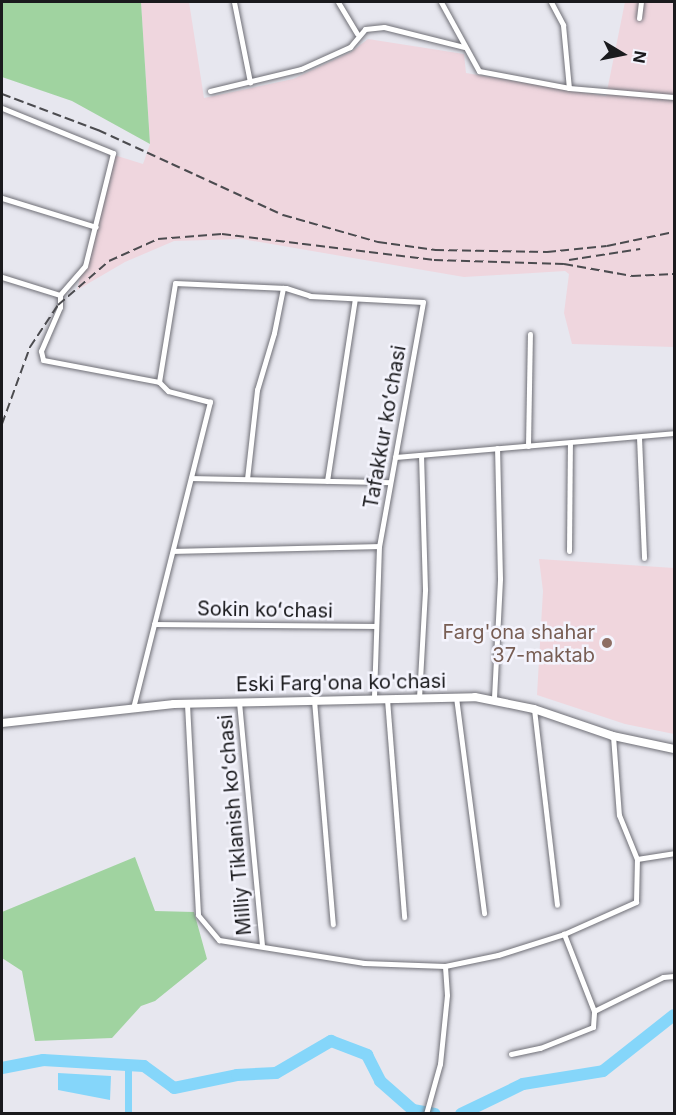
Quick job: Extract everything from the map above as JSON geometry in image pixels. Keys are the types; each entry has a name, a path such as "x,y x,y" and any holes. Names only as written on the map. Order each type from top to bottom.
{"main road":[{"name":"Eski Farg'ona ko'chasi","path":"2,723 187,704 494,698 613,735 675,750"}],"street":[{"path":"234,2 250,82"},
{"path":"338,2 357,34"},
{"path":"441,2 479,71 569,88 675,97"},
{"path":"551,2 563,25 569,88"},
{"path":"639,18 641,2"},
{"path":"210,91 301,69 350,47 357,34 365,28 384,27 464,47"},
{"path":"2,108 112,152 84,270 60,295 60,307 40,351 43,360 159,382 168,391 210,402 133,708"},
{"path":"2,198 96,227"},
{"path":"2,277 60,295"},
{"path":"159,382 175,283 282,288 274,333 257,390 247,479"},
{"name":"Tafakkur koʻchasi","path":"282,288 310,296 423,302 379,546 374,699"},
{"path":"327,481 355,298"},
{"path":"528,446 530,334"},
{"path":"395,457 675,433"},
{"path":"639,437 644,558"},
{"path":"569,551 570,443"},
{"path":"494,698 500,578 497,448"},
{"path":"419,698 425,589 421,454"},
{"path":"191,478 390,482"},
{"path":"173,550 379,546"},
{"name":"Sokin koʻchasi","path":"154,624 376,626"},
{"path":"456,697 484,913"},
{"path":"387,699 404,917"},
{"path":"314,700 333,924"},
{"name":"Milliy Tiklanish koʻchasi","path":"239,702 262,945"},
{"path":"187,704 198,915 219,940 364,963 445,966 498,955 564,934 636,902 637,859 619,815 613,735"},
{"path":"534,709 557,905"},
{"path":"637,859 675,853"},
{"path":"511,1054 540,1048 593,1028 594,1011 564,934"},
{"path":"426,1112 437,1080 444,1032 445,966"},
{"path":"594,1011 663,977 675,976"}],"shaded area":[{"path":"141,2 189,2 204,98 293,79 351,52 368,39 464,54 466,73 606,96 625,2 674,2 674,347 572,344 564,313 569,274 565,271 464,277 242,239 174,241 125,262 77,290 111,154 143,164 150,144"},
{"name":"Farg'ona shahar 37-maktab","path":"539,559 674,568 674,734 625,724 537,695 543,591"}],"green space":[{"path":"2,2 141,2 150,144 72,101 2,77"},
{"path":"135,857 155,911 194,912 207,959 155,1001 141,1006 112,1038 35,1041 22,971 2,958 2,912"}],"water":[{"path":"58,1073 111,1076 110,1100 58,1090"}],"waterway":[{"path":"461,1114 523,1084 603,1071 674,1015"},
{"path":"2,1068 43,1060 144,1066 174,1088 237,1075 276,1073 331,1041 367,1055 380,1081 413,1110 435,1114"},
{"path":"128,1066 128,1114"}],"railway":[{"path":"2,94 98,130 283,215 378,242 435,250 547,252 607,246 674,232"},
{"path":"2,424 30,347 58,305 109,261 158,239 222,234 434,260 564,264 632,276 674,274"},
{"path":"569,260 640,249"}],"place":[{"name":"Farg'ona shahar 37-maktab","path":"607,643"}]}
